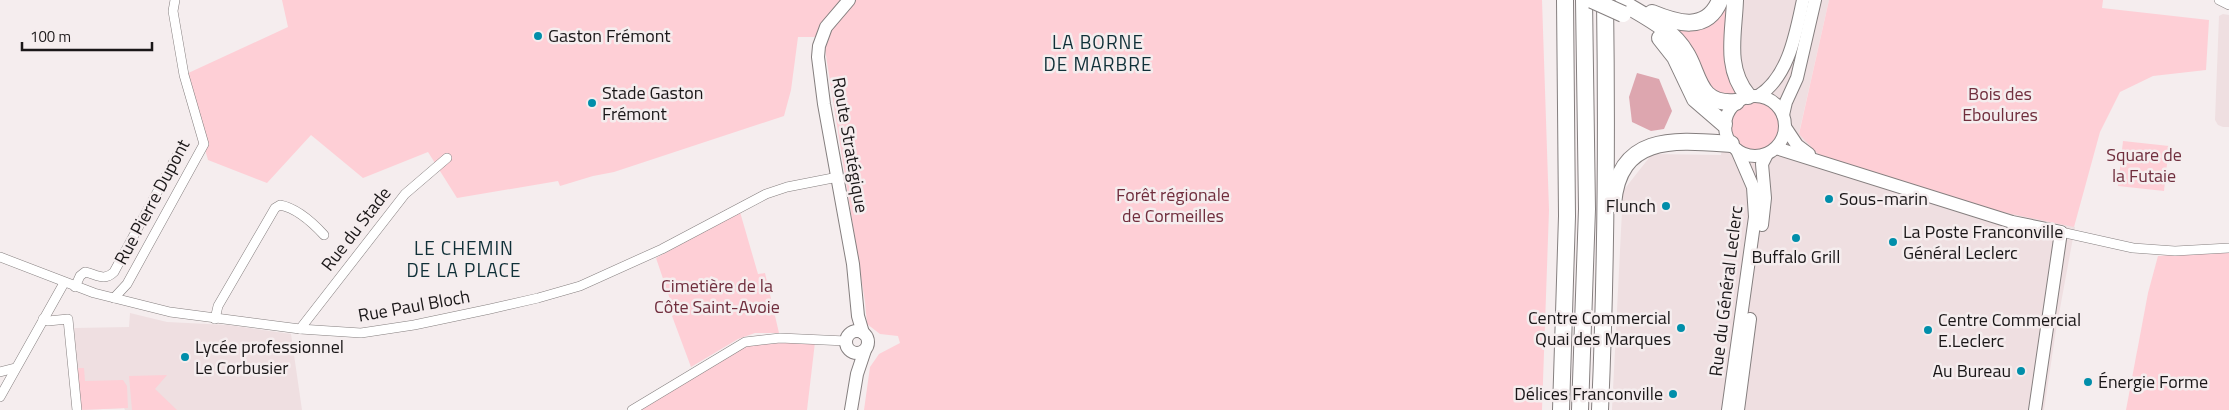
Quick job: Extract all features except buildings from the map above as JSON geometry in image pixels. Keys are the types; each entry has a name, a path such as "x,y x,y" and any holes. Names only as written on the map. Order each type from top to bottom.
{"highway":[{"path":"1561,410 1566,216 1566,0"},
{"path":"1580,410 1587,209 1584,0"},
{"path":"1592,0 1619,4 1685,24 1706,18 1716,8 1720,0"},
{"path":"1600,410 1604,316 1607,96 1606,0"},
{"path":"1619,4 1662,27 1675,38 1690,60 1706,94 1720,101 1748,98 1739,82 1733,62 1732,45 1735,0"},
{"path":"1607,96 1619,4"},
{"path":"1619,4 1661,39 1675,57 1695,99 1724,124"},
{"path":"1604,316 1614,193 1626,163 1640,151 1660,144 1678,142 1734,147"}],"main road":[{"name":"Route Stratégique","path":"848,0 829,21 819,46 821,84 853,264 856,304 853,339 857,374"},
{"path":"1803,0 1795,35 1786,61 1771,85 1729,109 1724,124 1727,138 1734,147 1751,156 1771,151 1819,161 2012,222 2061,232 2035,410"},
{"path":"1771,151 1782,138 1786,102 1798,78 1814,0"},
{"path":"1748,98 1774,102 1798,146 1819,161"},
{"name":"Rue du Général Leclerc","path":"1728,410 1755,217 1753,187 1744,162 1734,147"},
{"name":"Rue du Général Leclerc","path":"1738,410 1764,215 1762,164 1771,151"},
{"name":"Route Stratégique","path":"852,410 857,374 868,342 853,339"},
{"path":"853,339 859,353 864,350"}],"street":[{"name":"Rue Pierre Dupont","path":"114,298 127,284 204,144 184,75 173,11 175,0"},
{"path":"2219,0 2229,5"},
{"path":"75,287 80,276 85,272 102,278 108,277 114,272 179,152"},
{"name":"Rue du Stade","path":"300,328 405,194 447,158"},
{"name":"Rue Paul Bloch","path":"0,257 75,287 170,312 215,319 361,333 414,325 538,298 580,286 622,268 766,194 787,187 838,178"},
{"path":"215,319 218,306 275,208 280,205 288,206 324,235"},
{"path":"2061,232 2133,248 2175,251 2229,248"},
{"path":"0,397 64,283"},
{"path":"43,319 48,321 68,319 77,410"},
{"path":"632,410 745,342 774,338 853,339"},
{"path":"0,372 15,368"}],"shaded area":[{"path":"1737,0 1829,0 1799,133 2075,227 2056,330 2044,410 1612,410 1623,191 1652,154 1721,155"},
{"path":"2223,14 2229,15 2229,127 2218,125 2215,120 2219,16"},
{"path":"1637,73 1659,79 1672,111 1664,129 1651,131 1632,122 1629,97"},
{"name":"Lycée professionnel Le Corbusier","path":"130,313 167,322 228,325 291,334 302,410 125,410 124,408 80,410 74,328 129,327"}],"green space":[{"name":"Forêt régionale de Cormeilles","path":"282,0 1542,0 1549,210 1542,410 864,410 870,367 879,354 900,343 898,336 880,334 867,324 823,37 798,37 791,90 784,116 614,172 560,186 558,181 457,198 428,152 363,178 311,135 267,183 208,160 184,75 288,27"},
{"path":"1727,0 1736,92 1730,97 1716,96 1673,27"},
{"name":"Bois des Eboulures","path":"1829,0 2103,0 2102,8 2209,20 2206,70 2153,76 2120,92 2100,132 2074,227 1988,209 1819,155 1799,134"},
{"path":"1754,101 1768,105 1775,112 1779,126 1775,140 1768,147 1754,151 1740,147 1733,140 1729,126 1733,112 1740,105"},
{"name":"Square de la Futaie","path":"2123,141 2169,146 2164,191 2118,186"},
{"name":"Cimetière de la Côte Saint-Avoie","path":"740,212 758,274 765,273 779,333 755,333 738,339 691,367 672,316 675,314 656,258"},
{"path":"2229,251 2229,410 2126,410 2148,293 2158,256"},
{"path":"815,342 807,410 638,410 711,365 751,344"},
{"path":"77,368 84,368 85,381 123,380 127,386 128,408 80,410"},
{"path":"167,375 155,389 177,410 132,410 129,376"}],"place":[{"name":"Gaston Frémont","path":"538,36"},
{"name":"Stade Gaston Frémont","path":"592,103"},
{"name":"Sous-marin","path":"1829,199"},
{"name":"Flunch","path":"1666,206"},
{"name":"Buffalo Grill","path":"1796,238"},
{"name":"La Poste Franconville Général Leclerc","path":"1893,242"},
{"name":"Centre Commercial Quai des Marques","path":"1681,328"},
{"name":"Centre Commercial E.Leclerc","path":"1928,330"},
{"name":"Lycée professionnel Le Corbusier","path":"185,357"},
{"name":"Au Bureau","path":"2021,371"},
{"name":"Énergie Forme","path":"2088,382"},
{"name":"Délices Franconville","path":"1673,394"}],"district":[{"name":"LA BORNE DE MARBRE","path":"1098,53"},
{"name":"LE CHEMIN DE LA PLACE","path":"464,259"}]}
